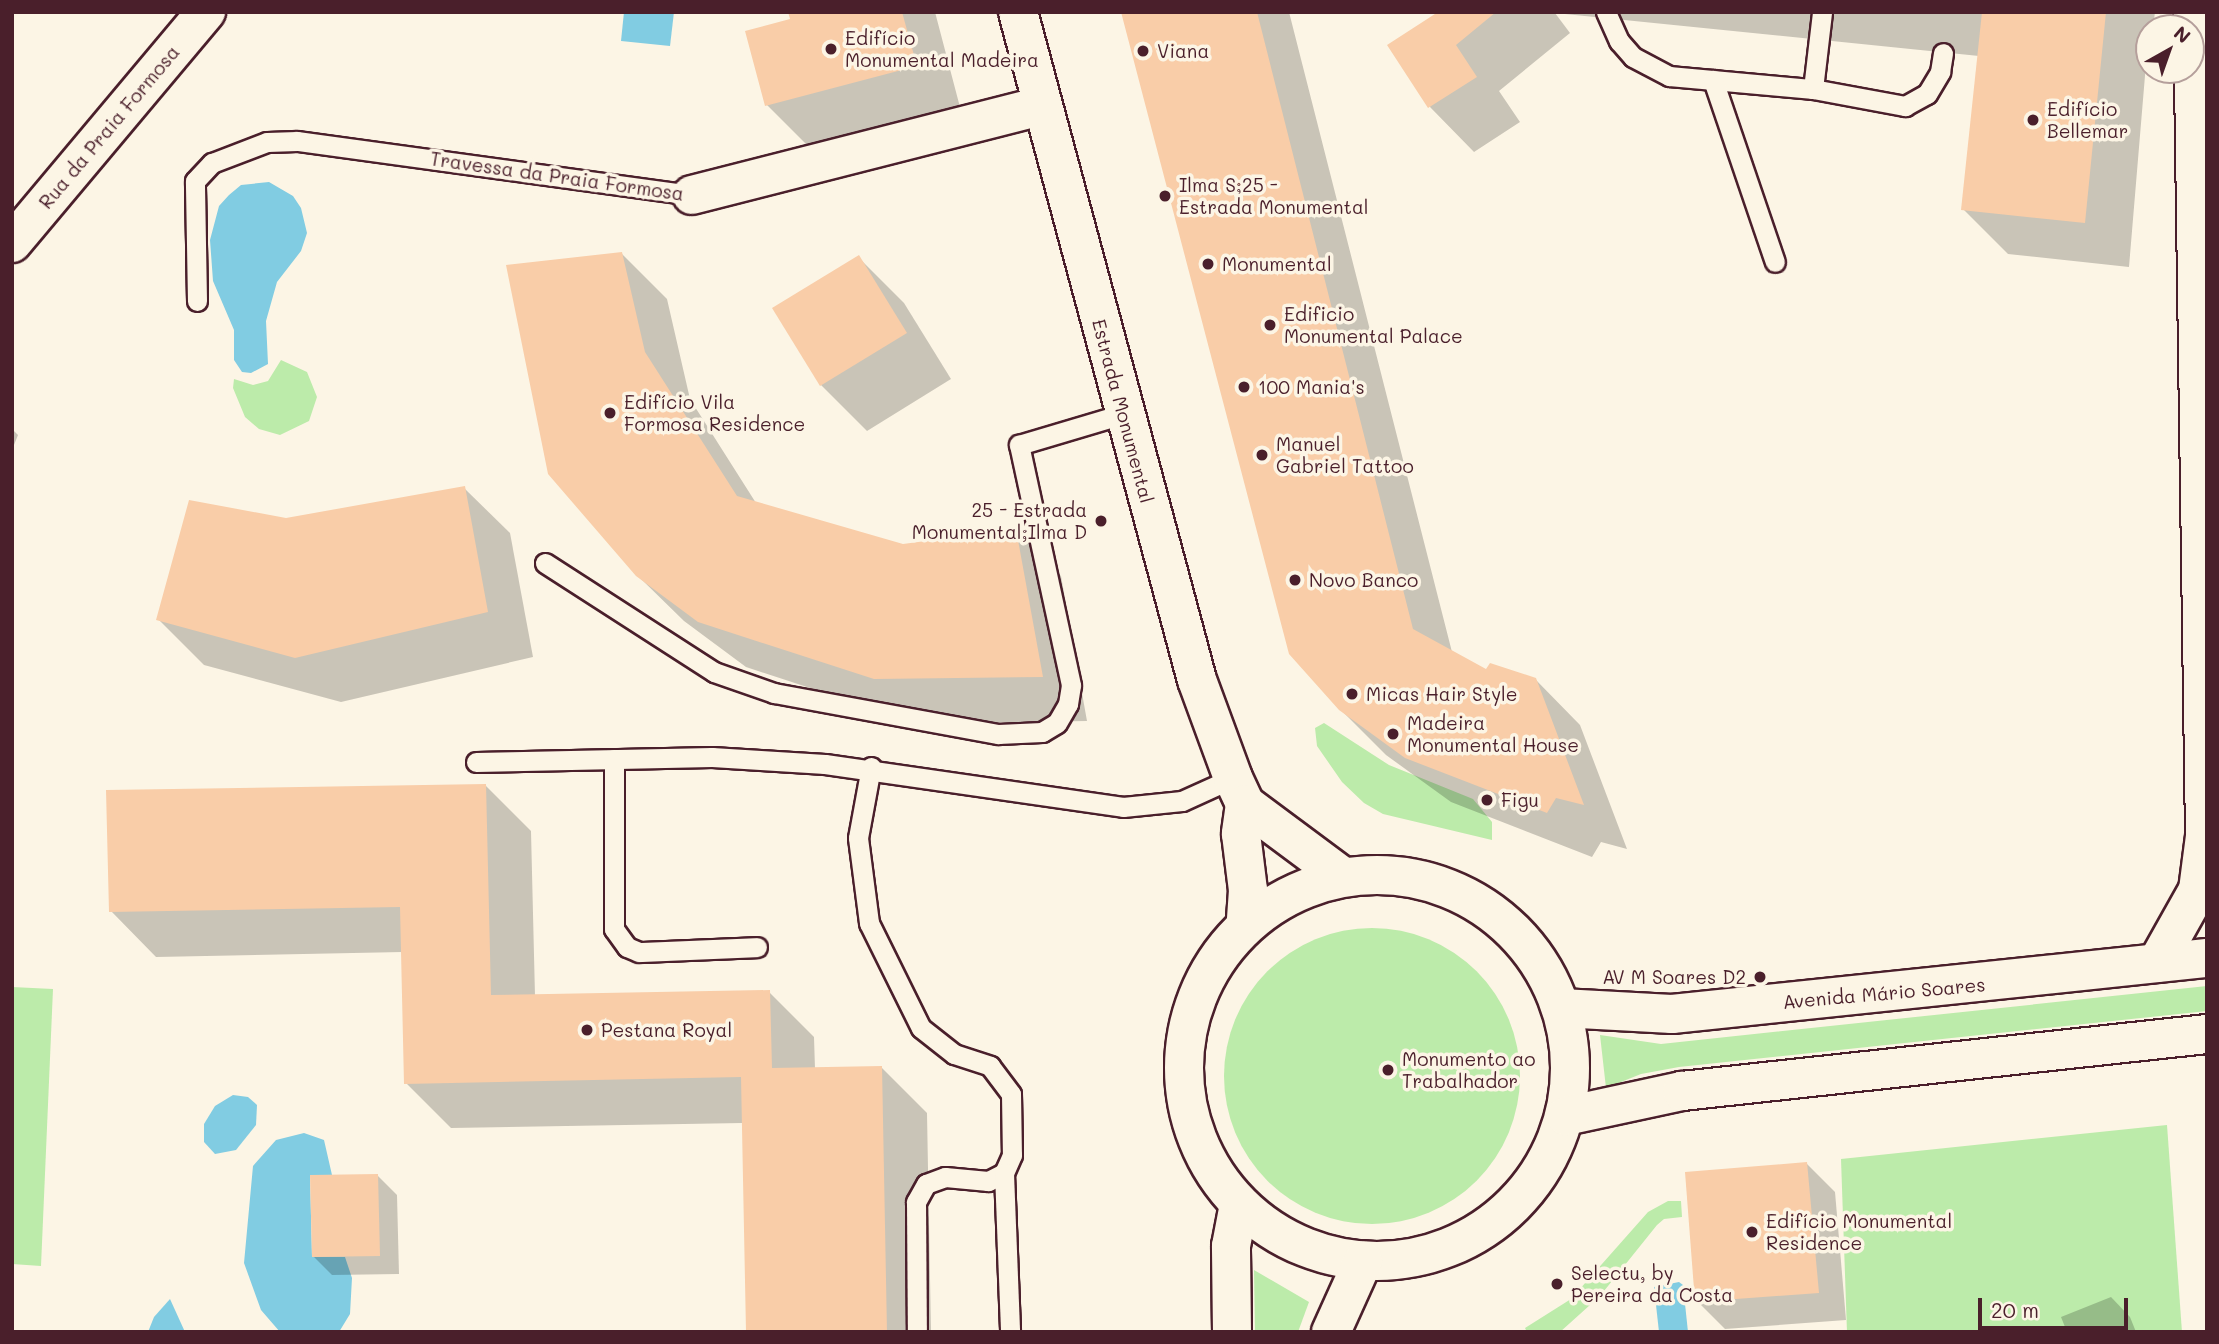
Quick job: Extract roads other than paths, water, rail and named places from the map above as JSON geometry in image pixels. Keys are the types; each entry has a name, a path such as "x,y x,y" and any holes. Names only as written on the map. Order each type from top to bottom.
{"main road":[{"name":"Rua da Praia Formosa","path":"12,243 206,12"},
{"name":"Estrada Monumental","path":"1018,12 1123,414 1197,680 1239,791 1248,890 1246,922"},
{"path":"2157,963 2198,890 2206,838 2202,412 2193,12"},
{"name":"Travessa da Praia Formosa","path":"692,195 1041,106"},
{"path":"1239,791 1342,876"},
{"path":"1397,874 1451,888 1499,917 1536,957 1561,1007 1570,1047 1566,1116 1543,1168 1518,1202 1485,1230 1447,1249 1406,1260 1363,1261 1318,1252 1286,1238 1239,1204 1207,1162 1188,1113 1182,1061 1191,1009 1213,962 1246,922 1291,892 1342,876 1397,874"},
{"name":"Avenida Mário Soares","path":"1561,1007 1672,1014 2207,958"},
{"path":"1566,1116 1682,1091 2207,1034"},
{"path":"1232,1332 1231,1246 1239,1204"},
{"path":"1331,1332 1363,1261"}],"lane":[{"path":"1606,12 1619,41 1633,57 1669,76 1813,89 1905,106 1927,94 1940,72 1942,53"},
{"path":"1813,89 1822,12"},
{"path":"1713,80 1775,262"},
{"name":"Travessa da Praia Formosa","path":"197,301 195,180 212,163 267,142 297,141 692,195"},
{"path":"545,563 714,672 774,693 998,734 1042,732 1057,723 1068,704 1071,685 1019,445 1123,414"},
{"path":"475,762 712,757 871,767 1124,807 1239,791"},
{"path":"614,759 614,929 627,947 639,952 757,947"},
{"path":"871,767 858,838 869,923 921,1028 954,1054 990,1066 1011,1094 1012,1155 1004,1173 1010,1332"},
{"path":"917,1332 916,1202 926,1184 945,1177 988,1181 1004,1173"}],"water":[{"path":"624,12 674,12 670,46 621,41"},
{"path":"269,182 293,196 301,208 307,233 301,251 277,282 266,321 268,364 251,373 242,372 234,360 234,330 213,281 210,240 219,206 229,195 241,185"},
{"path":"233,1095 248,1097 257,1105 256,1125 236,1150 215,1154 204,1142 204,1124 215,1106"},
{"path":"304,1133 324,1140 332,1175 310,1176 312,1257 345,1257 352,1278 350,1314 339,1332 280,1332 261,1310 244,1263 253,1166 276,1140"},
{"path":"1679,1282 1683,1285 1688,1332 1659,1332 1654,1287"},
{"path":"170,1299 185,1332 148,1332 154,1317"}],"place":[{"name":"Edifício Monumental Madeira","path":"831,49"},
{"name":"Viana","path":"1143,51"},
{"name":"Edifício Bellemar","path":"2033,120"},
{"name":"Ilma S;25 - Estrada Monumental","path":"1165,196"},
{"name":"Monumental","path":"1208,264"},
{"name":"Edificio Monumental Palace","path":"1270,325"},
{"name":"100 Mania's","path":"1244,387"},
{"name":"Edifício Vila Formosa Residence","path":"610,413"},
{"name":"Manuel Gabriel Tattoo","path":"1262,455"},
{"name":"25 - Estrada Monumental;Ilma D","path":"1101,521"},
{"name":"Novo Banco","path":"1295,580"},
{"name":"Micas Hair Style","path":"1352,694"},
{"name":"Madeira Monumental House","path":"1393,734"},
{"name":"Figu","path":"1487,800"},
{"name":"AV M Soares D2","path":"1760,977"},
{"name":"Pestana Royal","path":"587,1030"},
{"name":"Monumento ao Trabalhador","path":"1388,1070"},
{"name":"Edifício Monumental Residence","path":"1752,1232"},
{"name":"Selectu, by Pereira da Costa","path":"1557,1284"}]}
